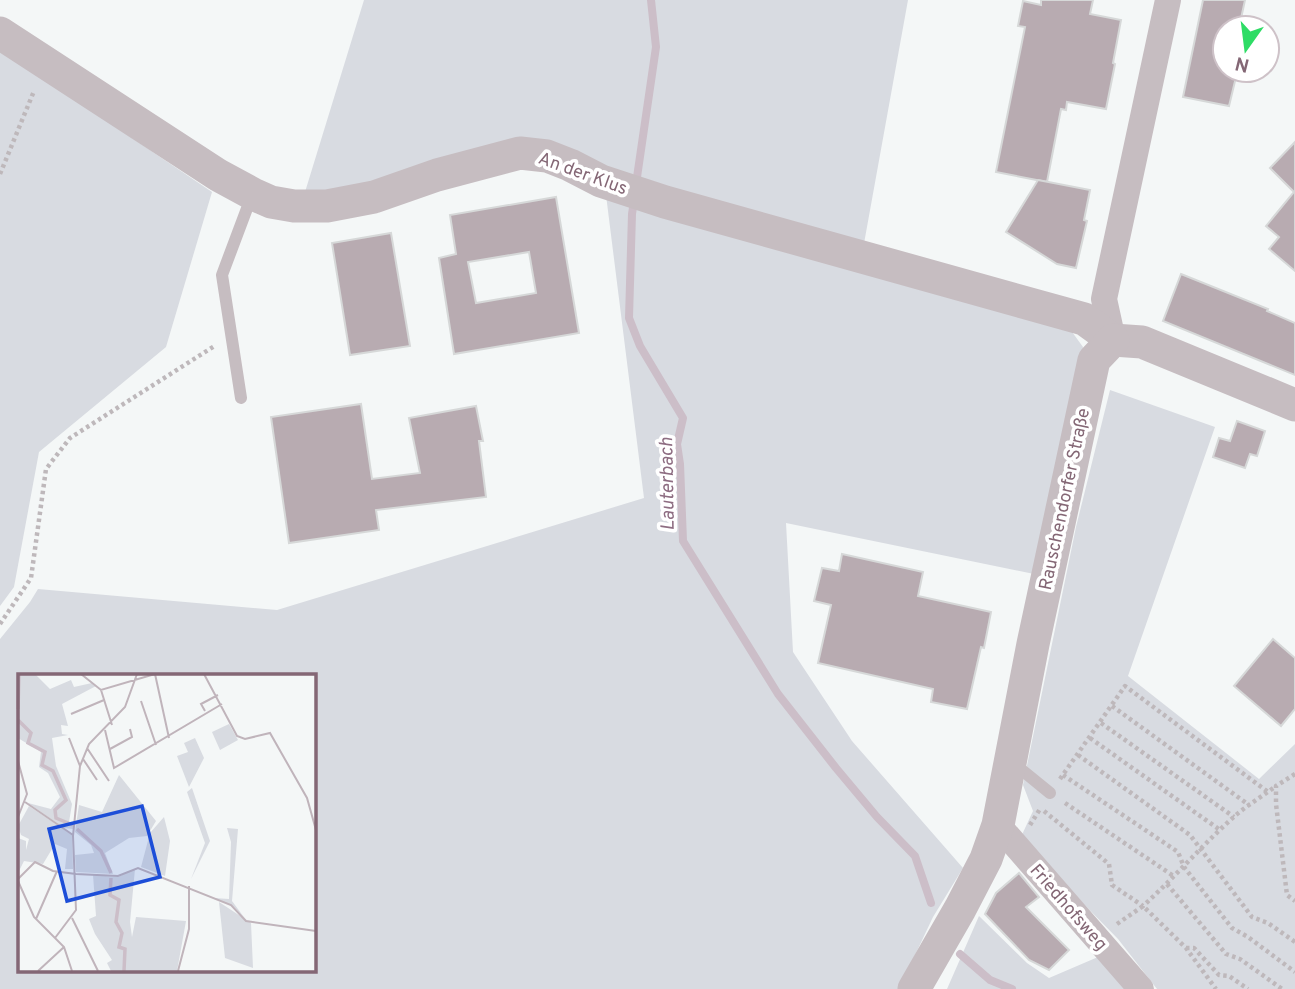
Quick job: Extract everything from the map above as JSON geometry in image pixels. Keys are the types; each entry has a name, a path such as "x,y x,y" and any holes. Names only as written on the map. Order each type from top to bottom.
{"street":[{"path":"1168,0 1104,299 1113,340 1142,342 1295,405"},
{"name":"An der Klus","path":"0,33 218,175 271,202 327,206 374,197 437,175 520,153 547,156 601,181 665,202 1084,318 1113,340"},
{"name":"Rauschendorfer Straße","path":"914,989 986,859 998,825 1094,360 1113,340"},
{"name":"Friedhofsweg","path":"998,825 1141,989"}],"lane":[{"path":"241,398 222,275 253,194"},
{"path":"1010,760 1050,793"}],"path":[{"path":"0,174 46,63"},
{"path":"0,624 32,578 46,469 70,438 232,335"},
{"path":"1216,989 1186,948 1143,906 1112,885 1109,864 1040,808 1125,687 1268,792"},
{"path":"1111,706 1249,805"},
{"path":"1101,723 1234,817"},
{"path":"1090,738 1220,830"},
{"path":"1078,755 1190,835 1252,917 1268,923 1295,942"},
{"path":"1116,925 1143,906 1175,877 1234,817 1295,774"},
{"path":"1063,775 1178,852 1184,867 1232,928 1295,972"},
{"path":"1276,786 1287,895 1295,901"},
{"path":"1050,793 1175,877"},
{"path":"1167,884 1226,954 1240,959 1282,989"},
{"path":"1186,948 1194,948 1219,975 1229,976 1248,989"}],"shaded area":[{"path":"364,0 908,0 863,249 665,191 554,144 359,190 305,192"},
{"path":"0,49 212,192 166,347 39,452 14,587 0,606"},
{"path":"606,195 1067,325 1083,347 1034,574 786,523 793,652 852,741 963,868 933,917 899,989 0,989 0,639 38,589 277,610 644,498"},
{"path":"1110,390 1215,427 1128,676 1259,779 1295,744 1295,989 1157,989 1118,939 1020,839 1033,811 1023,785 1076,527"},
{"path":"979,916 1027,963 1049,978 1098,957 1126,989 947,989"}],"building":[{"path":"1041,0 1093,0 1090,14 1121,20 1106,109 1067,102 1066,110 1061,109 1047,182 996,172 1025,27 1018,26 1023,1 1041,5"},
{"path":"1203,0 1245,0 1242,14 1211,14 1211,84 1234,84 1229,106 1183,97"},
{"path":"1295,142 1295,271 1269,249 1279,237 1266,226 1294,192 1270,168"},
{"path":"1038,180 1090,190 1084,220 1087,221 1076,268 1057,264 1006,232"},
{"path":"556,197 579,333 454,354 439,258 456,254 450,215","holes":["529,252 536,293 476,303 468,262"]},
{"path":"391,233 410,346 350,355 332,243"},
{"path":"1181,274 1268,309 1267,311 1295,323 1295,375 1163,321"},
{"path":"361,404 372,479 420,473 409,418 476,406 483,441 479,441 486,497 376,510 379,530 289,543 271,417"},
{"path":"1237,421 1265,431 1257,456 1250,454 1245,468 1213,457 1219,438 1230,441"},
{"path":"842,554 923,572 918,596 991,612 967,709 931,702 933,689 818,663 831,605 814,601 822,568 839,571"},
{"path":"1273,639 1295,658 1295,709 1281,726 1234,686"},
{"path":"1019,873 1039,897 1026,907 1069,950 1049,970 1029,960 985,914 996,893"}],"waterway":[{"name":"Lauterbach","path":"636,184 656,47 651,0"},
{"name":"Lauterbach","path":"634,201 629,318 640,346 683,418 677,444 683,541 778,694 877,817 915,856 931,903"},
{"name":"Lauterbach","path":"960,954 990,980 1012,989"}]}
